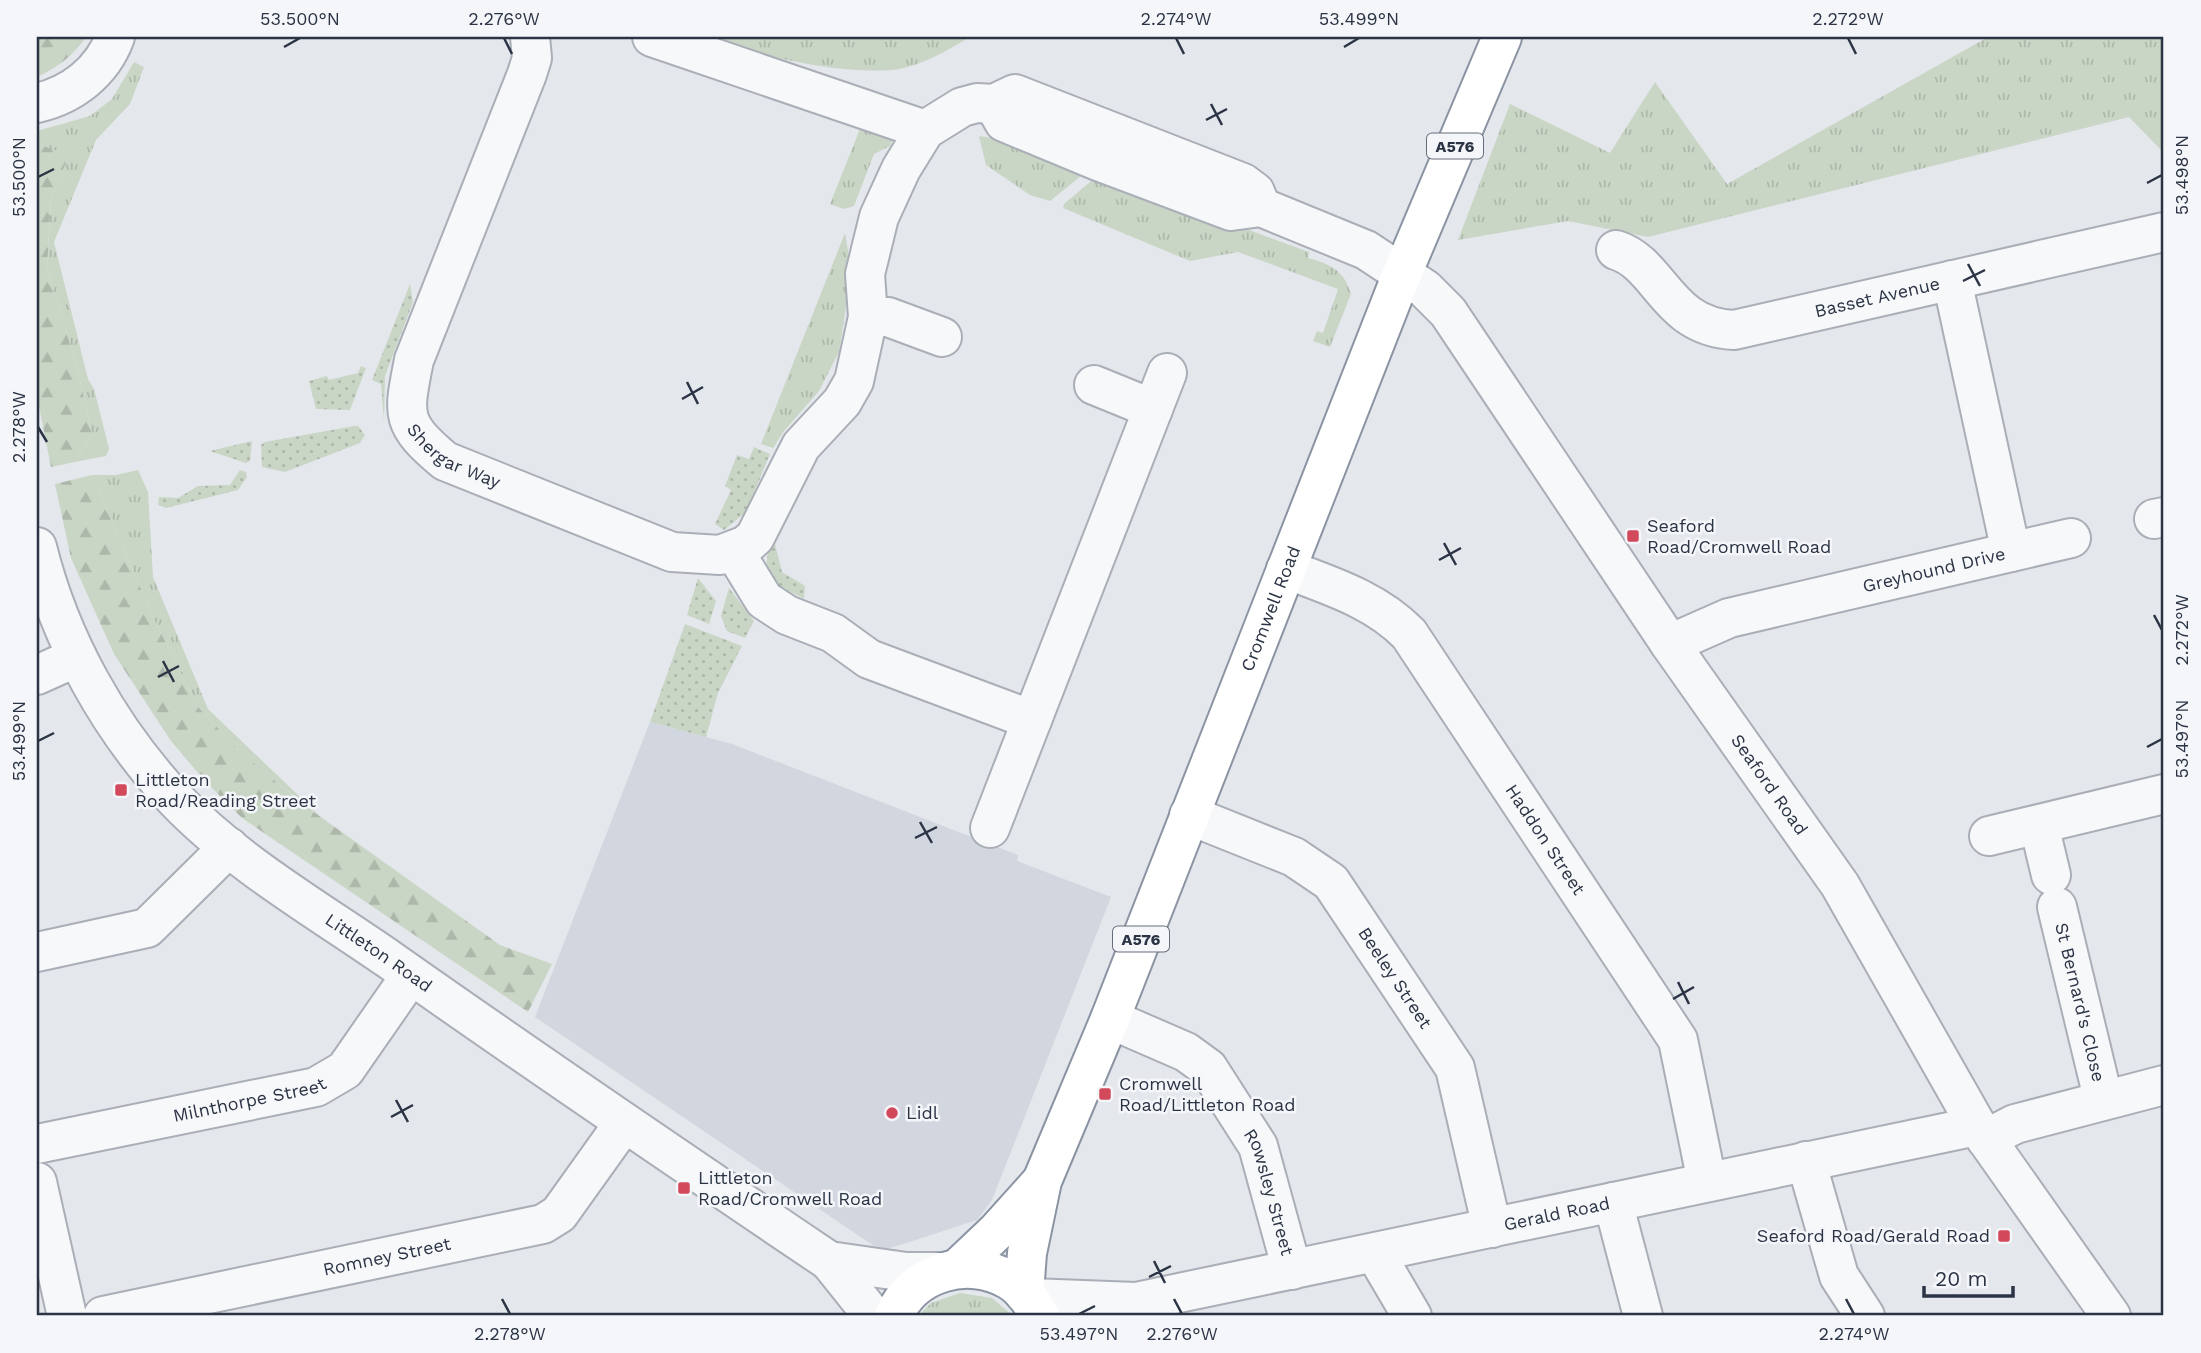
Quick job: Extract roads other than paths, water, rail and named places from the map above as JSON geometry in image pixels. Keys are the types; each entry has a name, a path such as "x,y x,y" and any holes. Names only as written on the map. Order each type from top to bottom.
{"highway":[{"name":"Cromwell Road","path":"1031,1302 1027,1253 1042,1181 1110,1019 1402,274 1434,201 1476,92 1502,37"},
{"name":"Cromwell Road","path":"950,1270 997,1231 1042,1181"},
{"path":"950,1270 1008,1279 1031,1302"},
{"name":"A576","path":"894,1316 899,1306 918,1285 950,1270"}],"street":[{"path":"37,103 59,98 82,83 103,60 115,37"},
{"name":"Shergar Way","path":"530,37 532,58 527,74 414,360 405,407 408,421 421,441 445,461 509,487 673,552 703,556 734,551"},
{"path":"652,37 925,130 901,169 880,217 865,274 868,317 854,381 842,402 802,446 768,518 755,537 734,551 764,600 787,615 833,633 869,659 1032,720"},
{"name":"Seaford Road","path":"925,130 962,107 977,103 994,104 1015,94 1243,183 1255,192 1261,207 1366,250 1425,289 1448,312 1670,644 1840,885 1981,1133 2111,1316"},
{"name":"Basset Avenue","path":"1616,250 1630,254 1671,302 1716,329 1734,330 2164,232"},
{"name":"Greyhound Drive","path":"1670,644 1703,627 1755,611 2011,552 1952,280"},
{"path":"868,317 888,317 943,337"},
{"path":"990,828 1167,373"},
{"path":"1094,385 1153,409"},
{"path":"2011,552 2071,538"},
{"name":"Littleton Road","path":"37,547 45,580 78,657 106,709 152,772 185,808 229,847 624,1123 829,1261 873,1316"},
{"name":"Haddon Street","path":"1286,569 1367,601 1392,616 1409,634 1678,1040 1707,1182"},
{"path":"37,675 78,657"},
{"path":"1989,836 2164,794"},
{"name":"Beeley Street","path":"1189,815 1294,857 1331,883 1455,1068 1492,1228"},
{"name":"St Bernard's Close","path":"2039,825 2104,1098"},
{"path":"37,952 147,928 229,847"},
{"name":"Milnthorpe Street","path":"37,1144 316,1087 332,1080 345,1070 411,975"},
{"name":"Rowsley Street","path":"1110,1019 1186,1052 1208,1068 1258,1146 1292,1270"},
{"name":"Gerald Road","path":"1031,1302 1126,1309 1292,1270 1806,1161 1981,1133 2104,1098 2164,1085"},
{"name":"Romney Street","path":"128,1314 543,1224 559,1214 624,1123"},
{"path":"1806,1161 1839,1276 1865,1316"},
{"path":"37,1182 66,1316"},
{"path":"1613,1202 1643,1316"},
{"path":"1375,1253 1412,1316"},
{"name":"Littleton Road","path":"829,1261 894,1271 950,1270"}],"place":[{"name":"Seaford Road/Cromwell Road","path":"1633,536"},
{"name":"Littleton Road/Reading Street","path":"121,790"},
{"name":"Cromwell Road/Littleton Road","path":"1105,1094"},
{"name":"Lidl","path":"892,1113"},
{"name":"Littleton Road/Cromwell Road","path":"684,1188"},
{"name":"Seaford Road/Gerald Road","path":"2004,1236"}]}
